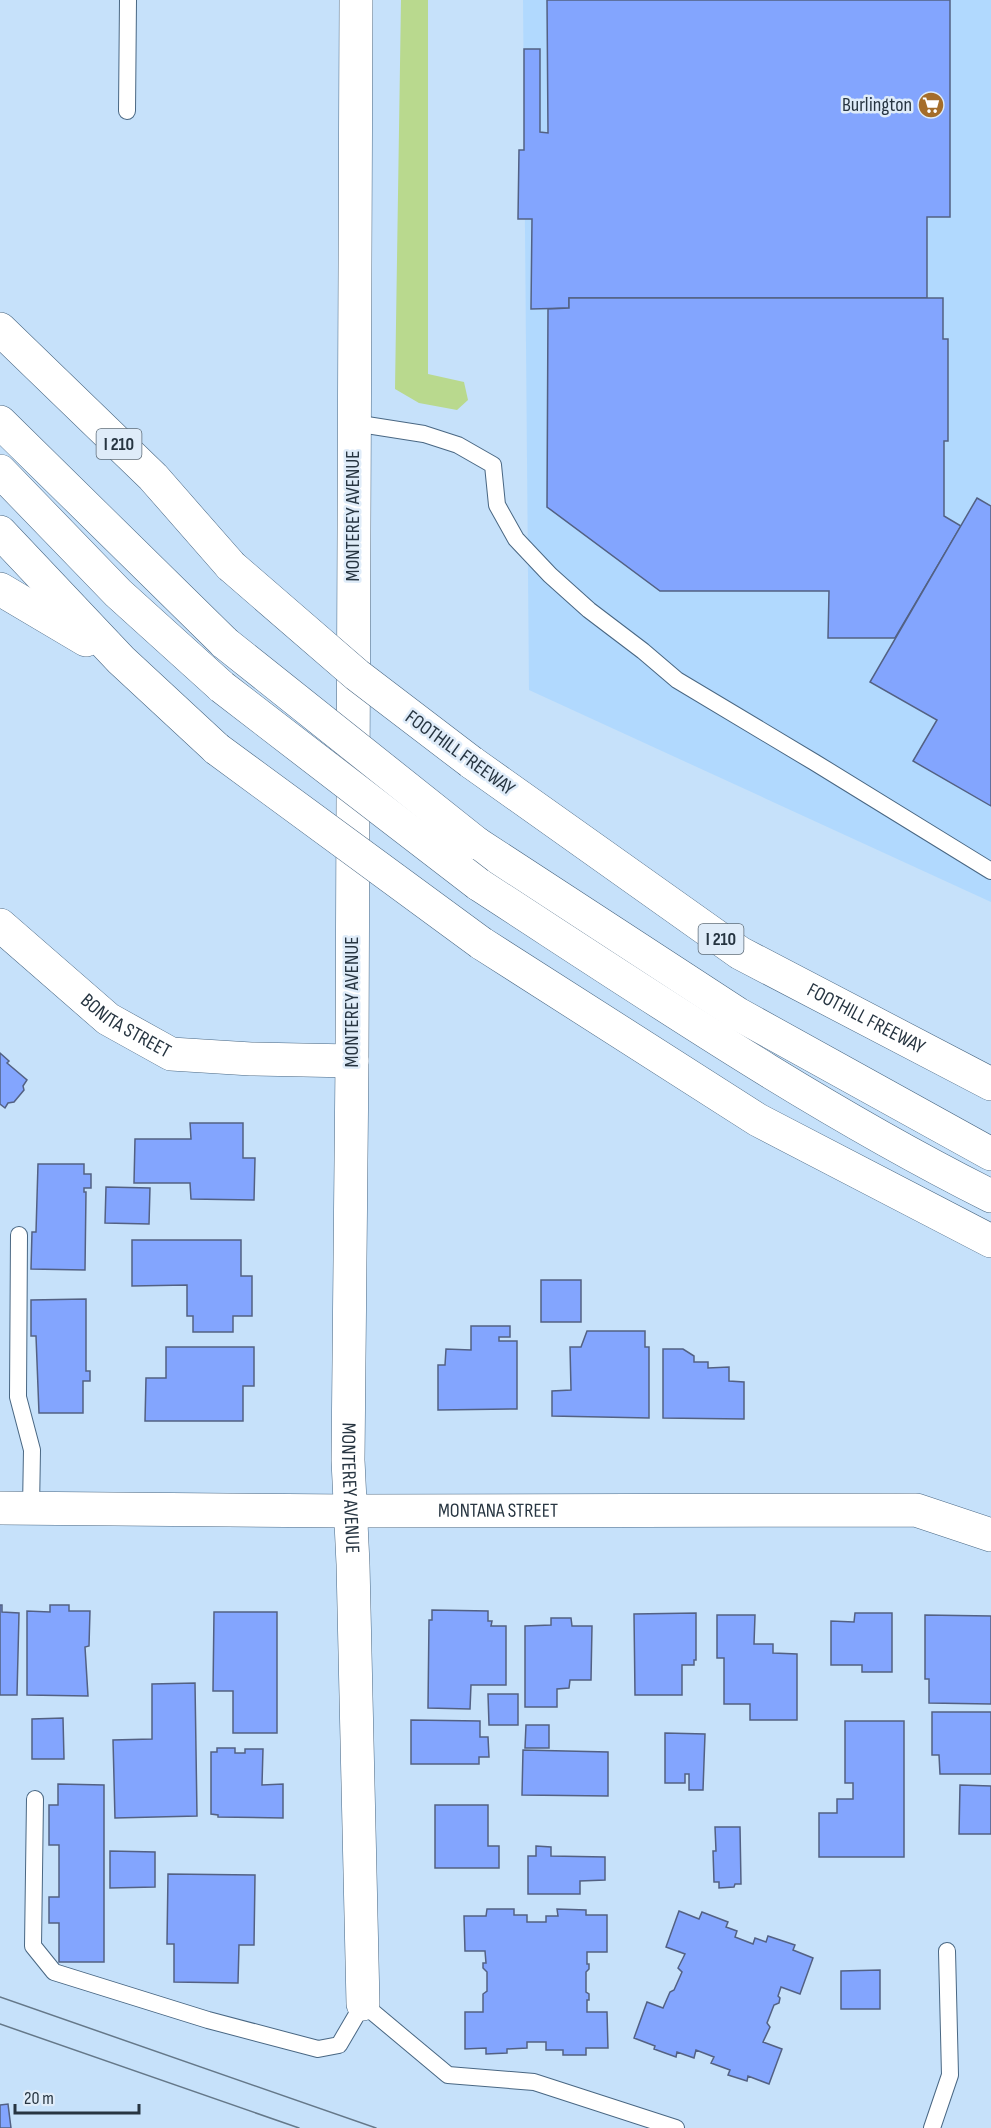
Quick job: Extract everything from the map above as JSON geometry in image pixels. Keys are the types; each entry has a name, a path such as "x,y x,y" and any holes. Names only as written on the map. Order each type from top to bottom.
{"main road":[{"name":"MONTEREY AVENUE","path":"356,0 352,1061 348,1448 353,1564 363,2004"},
{"name":"FOOTHILL FREEWAY","path":"0,329 153,477 231,566 357,675 471,762 740,953 991,1084"},
{"path":"0,422 225,643 476,843 738,1014 991,1154"},
{"path":"0,471 118,593 222,687 478,884 731,1048 928,1164 991,1196"},
{"path":"0,532 121,660 217,749 482,943 758,1120 991,1241"},
{"path":"0,588 121,660"},
{"name":"BONITA STREET","path":"0,925 108,1019 171,1054 251,1059 352,1061"},
{"name":"MONTANA STREET","path":"16,1508 350,1512 916,1510 991,1535"}],"lane":[{"path":"127,111 128,0"},
{"path":"354,423 424,434 458,445 493,465 497,505 516,539 550,575 589,610 677,680 991,871"},
{"path":"16,1508 32,1450 18,1397 19,1235"},
{"path":"35,1799 33,1946 54,1972 208,2020 318,2049 339,2045 363,2004 448,2075 534,2082 676,2128"},
{"path":"932,2128 950,2075 947,1952"}],"shaded area":[{"path":"523,0 991,0 991,902 529,690"}],"green space":[{"path":"401,0 428,0 428,374 464,382 468,400 457,410 419,403 395,389"}],"building":[{"path":"547,0 950,0 950,217 927,217 927,298 569,298 569,308 531,309 532,219 518,219 519,150 524,150 524,49 540,49 540,132 548,133"},
{"path":"569,298 943,298 943,339 948,339 948,441 944,441 944,516 961,526 895,638 828,638 829,591 660,591 547,507 548,309 569,308"},
{"path":"977,498 991,506 991,806 913,761 937,720 870,682"},
{"path":"0,1053 9,1061 7,1063 27,1080 23,1086 24,1090 14,1102 8,1103 5,1108 0,1104"},
{"path":"190,1123 243,1123 243,1158 255,1158 254,1200 191,1199 190,1183 134,1183 135,1139 191,1139"},
{"path":"38,1164 84,1164 84,1174 91,1174 91,1188 84,1188 86,1192 85,1270 31,1269 32,1232 36,1232"},
{"path":"106,1187 150,1188 149,1224 105,1223"},
{"path":"132,1240 241,1240 241,1276 252,1276 252,1316 233,1316 233,1332 193,1332 193,1316 187,1316 187,1285 132,1286"},
{"path":"541,1280 581,1280 581,1322 541,1322"},
{"path":"86,1299 86,1371 90,1371 90,1381 83,1381 83,1413 39,1413 36,1336 31,1336 31,1300"},
{"path":"471,1326 510,1326 510,1337 499,1337 499,1341 517,1341 517,1409 438,1410 438,1365 445,1365 446,1349 471,1350"},
{"path":"587,1331 645,1331 645,1347 649,1347 649,1418 552,1416 552,1391 571,1390 570,1347 581,1347"},
{"path":"166,1347 254,1347 254,1386 243,1386 243,1421 145,1421 146,1378 166,1378"},
{"path":"663,1349 683,1349 694,1356 694,1362 708,1362 708,1368 729,1367 729,1381 744,1382 744,1419 663,1418"},
{"path":"0,1605 2,1605 2,1612 19,1613 17,1695 0,1695"},
{"path":"50,1605 69,1605 69,1611 90,1611 89,1646 85,1647 88,1696 27,1695 27,1611 50,1612"},
{"path":"432,1610 488,1611 488,1621 492,1621 491,1626 506,1626 506,1685 471,1685 470,1709 428,1708 429,1620 432,1620"},
{"path":"214,1612 277,1612 277,1733 233,1733 233,1691 213,1691"},
{"path":"696,1613 696,1660 694,1660 694,1665 682,1665 682,1695 635,1695 634,1614"},
{"path":"855,1613 892,1613 892,1672 862,1672 862,1665 831,1665 831,1621 854,1622"},
{"path":"717,1615 755,1615 754,1644 773,1644 773,1653 797,1654 797,1720 750,1720 750,1704 724,1704 724,1658 717,1658"},
{"path":"925,1615 991,1616 991,1704 929,1703 929,1679 925,1679"},
{"path":"551,1618 571,1618 572,1626 592,1626 591,1680 570,1680 569,1688 557,1689 557,1707 525,1707 525,1626 551,1625"},
{"path":"195,1683 197,1816 115,1818 113,1740 152,1739 152,1684"},
{"path":"488,1694 518,1694 518,1725 489,1725"},
{"path":"932,1712 991,1712 991,1774 940,1774 939,1755 932,1755"},
{"path":"63,1718 64,1759 32,1759 32,1719"},
{"path":"411,1720 480,1721 480,1737 488,1737 489,1757 479,1757 479,1764 411,1764"},
{"path":"845,1721 904,1721 904,1857 819,1857 819,1813 837,1813 837,1799 853,1799 853,1783 845,1783"},
{"path":"526,1725 549,1725 549,1748 525,1748"},
{"path":"665,1733 705,1734 703,1790 689,1790 689,1774 685,1774 685,1783 665,1783"},
{"path":"217,1748 235,1748 235,1753 245,1753 245,1749 263,1749 262,1785 283,1784 283,1818 218,1817 218,1815 211,1814 211,1752 217,1752"},
{"path":"523,1750 608,1752 608,1796 522,1795"},
{"path":"58,1784 104,1785 104,1962 59,1962 59,1923 49,1923 49,1897 59,1897 59,1845 49,1845 49,1805 58,1805"},
{"path":"960,1785 991,1786 991,1834 959,1834"},
{"path":"435,1805 488,1805 488,1846 499,1846 499,1868 435,1868"},
{"path":"715,1827 740,1827 741,1884 735,1884 734,1887 719,1888 719,1882 714,1882"},
{"path":"536,1846 551,1847 551,1856 605,1857 605,1880 580,1881 580,1894 528,1894 528,1856 536,1856"},
{"path":"110,1851 155,1852 155,1887 110,1888"},
{"path":"168,1874 255,1875 254,1945 239,1945 238,1983 174,1982 174,1944 167,1944"},
{"path":"487,1909 514,1909 514,1915 527,1915 527,1922 546,1922 546,1916 558,1916 557,1909 586,1910 586,1915 607,1915 607,1952 587,1952 589,1969 586,1972 586,1992 589,1994 587,2012 607,2012 608,2048 586,2048 586,2055 563,2055 563,2050 546,2050 546,2042 527,2042 527,2048 507,2049 507,2053 486,2054 486,2048 465,2049 465,2012 483,2012 483,1994 487,1991 487,1972 483,1968 483,1963 486,1963 485,1951 465,1951 464,1916 486,1916"},
{"path":"679,1911 699,1919 702,1912 728,1922 726,1927 737,1931 735,1937 753,1944 755,1938 766,1942 768,1936 795,1945 793,1950 813,1958 800,1994 781,1987 778,1996 779,2003 774,2005 767,2023 770,2027 763,2042 782,2049 769,2084 748,2076 747,2081 728,2075 730,2070 711,2063 714,2057 696,2050 694,2058 677,2052 676,2057 634,2038 647,2002 663,2008 682,1972 678,1968 685,1954 666,1947"},
{"path":"880,1970 880,2009 841,2009 841,1971"},
{"path":"8,2104 11,2128 0,2128 0,2105"}],"tram line":[{"path":"0,1997 376,2128"},
{"path":"0,2024 299,2128"}],"place":[{"name":"Burlington","path":"931,105"}]}
